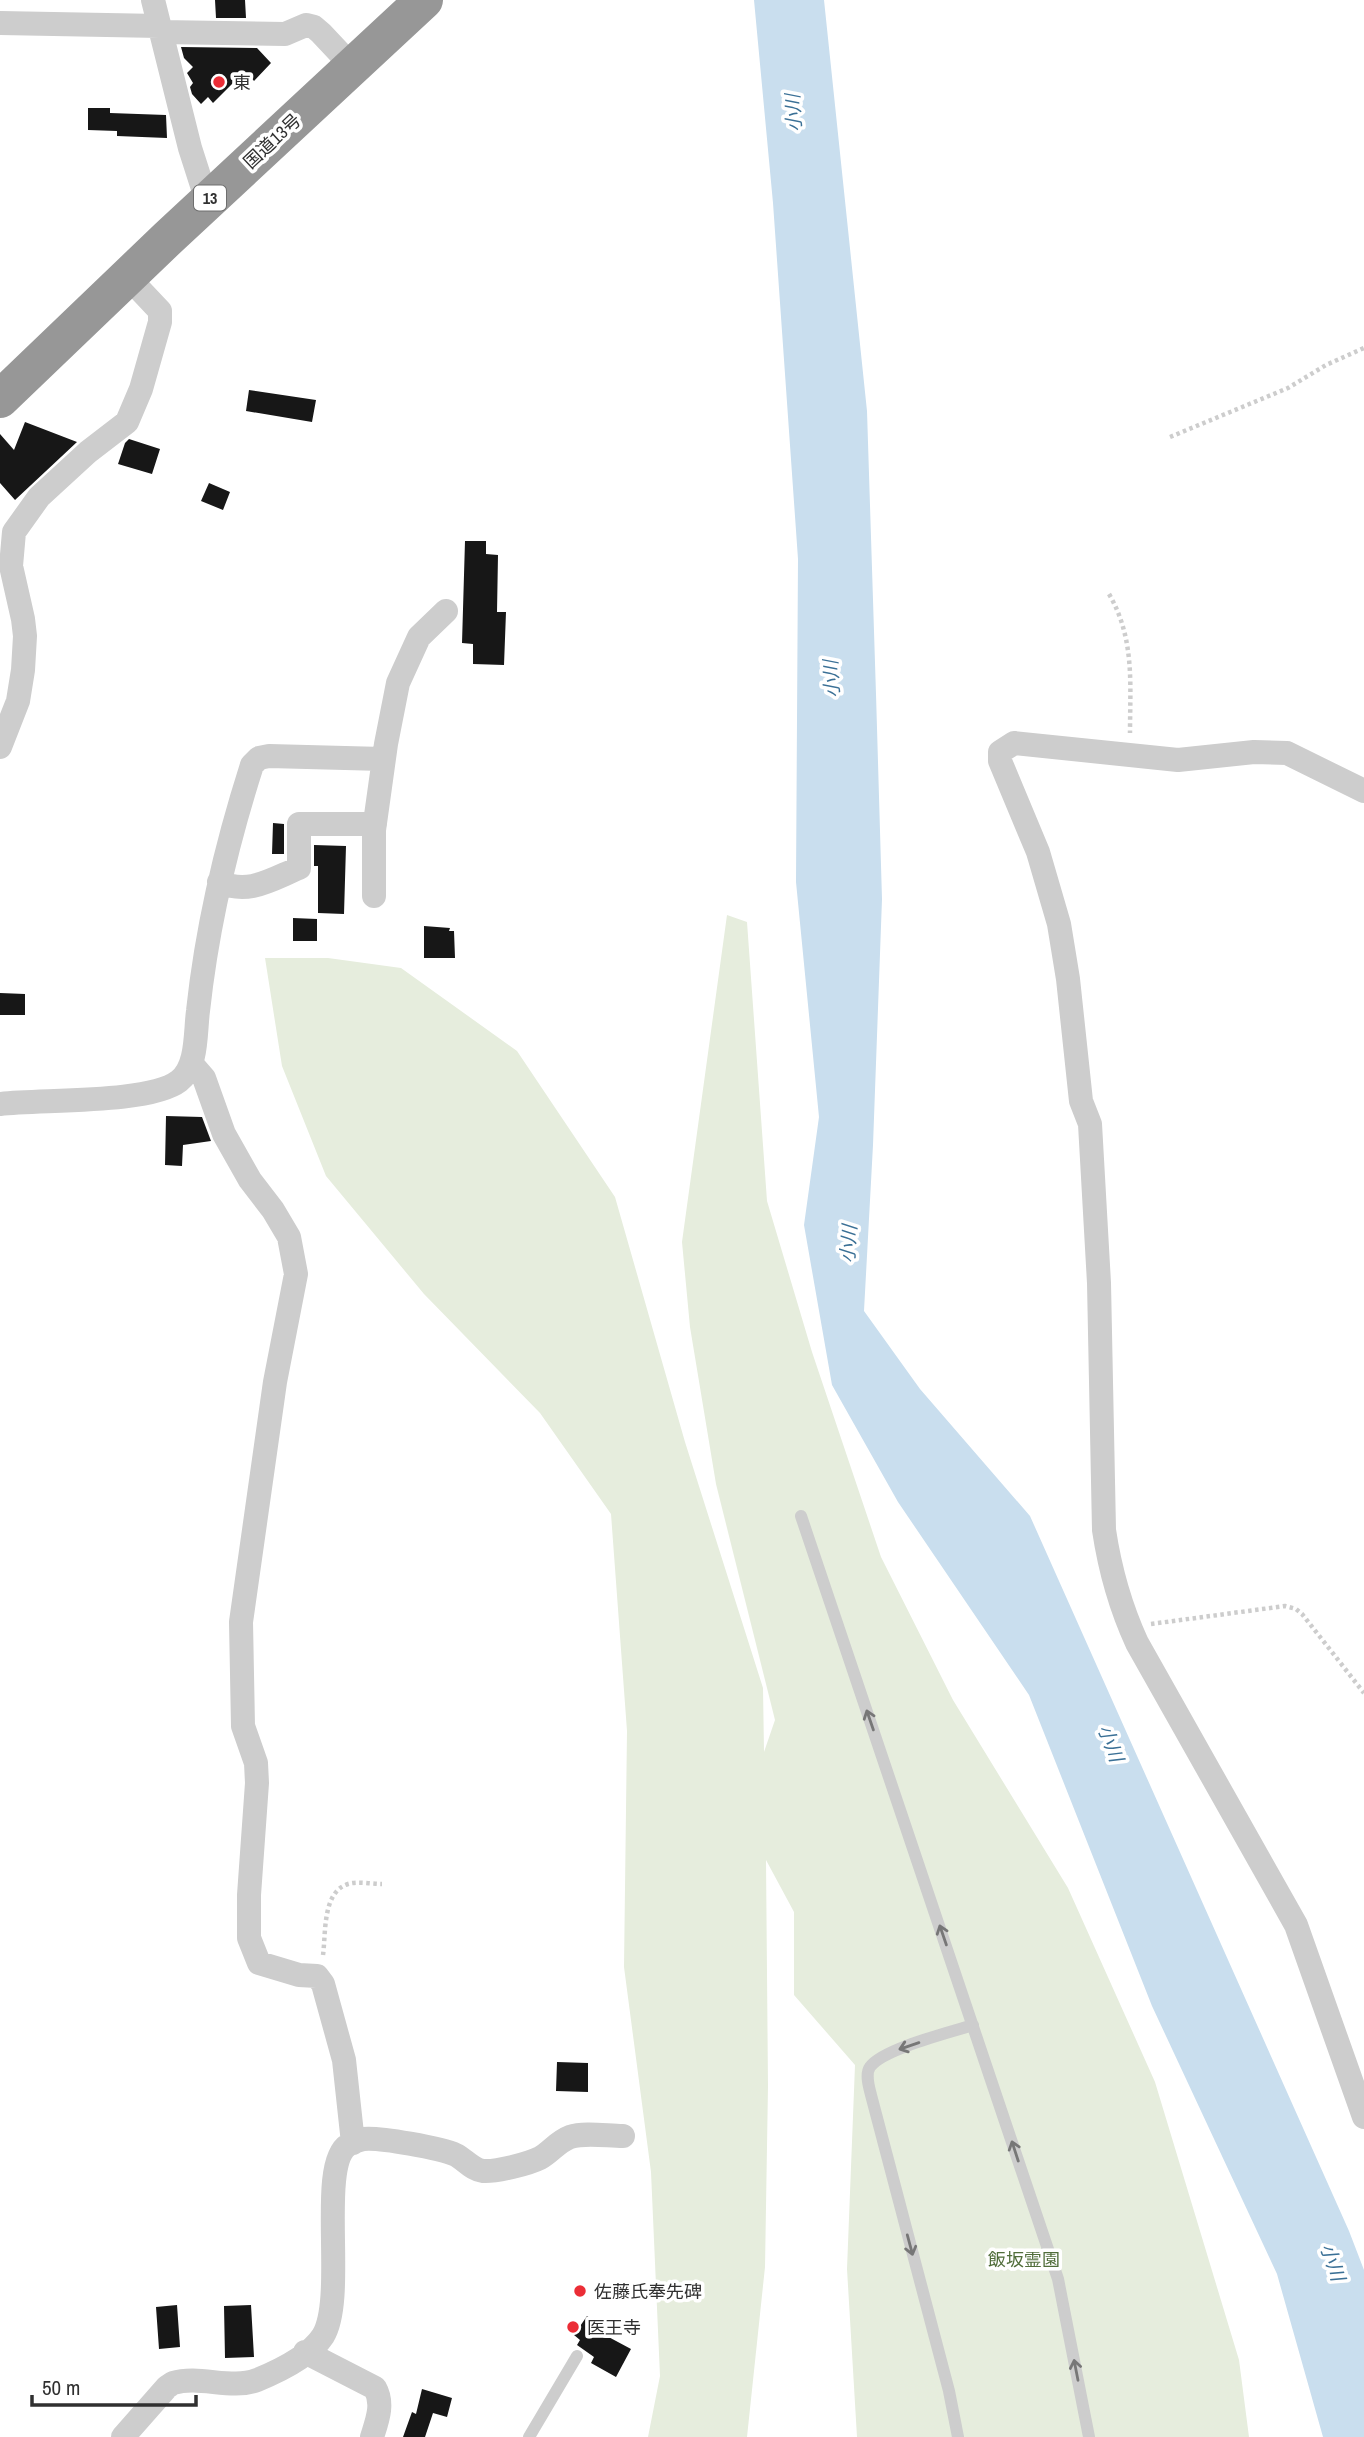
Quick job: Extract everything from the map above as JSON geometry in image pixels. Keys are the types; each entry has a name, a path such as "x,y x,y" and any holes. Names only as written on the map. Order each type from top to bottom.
{"highway":[{"name":"国道13号","path":"0,399 127,276 424,0"}],"street":[{"path":"153,0 190,148 207,201"},
{"path":"0,23 285,34 306,25 321,33 352,66"},
{"path":"0,747 18,701 23,670 25,636 11,566 14,532 39,497 88,452 127,422 141,389 160,322 160,310 127,276"},
{"path":"374,895 375,824 383,759 398,683 419,637 446,611"},
{"path":"1364,791 1287,753 1254,752 1178,761 1014,743 1000,752 1000,761 1038,852 1059,924 1068,979 1081,1101 1090,1124 1099,1283 1104,1530 1109,1563 1122,1610 1130,1627 1296,1924 1364,2117"},
{"path":"0,1104 99,1099 156,1091 177,1082 188,1072 191,1063 202,970 219,882 252,765 259,758 383,759"},
{"path":"219,882 232,888 244,889 299,868 299,824 375,824"},
{"path":"191,1063 204,1078 224,1134 250,1180 289,1237 293,1253 296,1274 275,1382 241,1622 243,1726 256,1763 257,1783 249,1895 249,1938 260,1963 299,1975 317,1976 320,1980 330,2004 344,2060 353,2143"},
{"path":"123,2437 173,2383 254,2381 283,2368 322,2338 329,2319 333,2270 335,2171 340,2154 346,2146 363,2139 433,2146 456,2155 480,2171 495,2171 539,2158 557,2143 573,2136 623,2136"},
{"path":"305,2352 375,2388 379,2395 380,2408 372,2437"}],"lane":[{"path":"801,1516 1058,2279 1089,2437"},
{"path":"958,2437 949,2391 871,2095 869,2072 870,2067 886,2054 973,2025"},
{"path":"529,2437 578,2356"}],"path":[{"path":"1170,437 1288,388 1326,365 1364,348"},
{"path":"1109,594 1126,633 1131,756"},
{"path":"1130,1627 1285,1606 1296,1609 1364,1693"},
{"path":"320,1980 332,1896 339,1888 350,1883 382,1884"}],"green space":[{"name":"飯坂霊園","path":"727,915 747,922 767,1201 812,1352 881,1557 953,1700 1068,1888 1155,2082 1239,2360 1249,2437 857,2437 847,2269 855,2065 794,1995 794,1912 766,1860 768,2086 765,2267 747,2437 648,2437 660,2376 651,2172 624,1967 627,1731 611,1514 540,1413 424,1294 326,1176 282,1066 265,958 328,958 401,968 517,1051 615,1197 685,1442 763,1688 764,1752 775,1720 716,1484 690,1327 682,1242"}],"water":[{"name":"小川","path":"754,0 824,0 867,411 882,899 864,1311 920,1389 1030,1516 1349,2231 1364,2270 1364,2437 1323,2437 1277,2274 1152,2006 1029,1695 898,1502 832,1385 804,1225 819,1117 796,882 798,559 773,203"}],"building":[{"path":"215,0 245,0 246,18 216,18"},
{"path":"181,47 257,48 271,63 254,81 250,76 243,83 238,78 213,103 208,97 201,104 192,94 190,87 193,83 187,73 193,67 184,58"},
{"path":"88,108 110,108 110,113 166,115 167,138 117,136 117,131 88,130"},
{"path":"249,390 316,400 312,422 246,411"},
{"path":"25,422 77,442 15,500 0,483 0,434 14,450"},
{"path":"129,439 160,449 152,474 118,464"},
{"path":"209,483 230,492 223,510 201,501"},
{"path":"465,541 486,541 486,554 498,555 497,612 506,612 504,665 473,664 473,644 462,643"},
{"path":"273,823 284,824 284,854 272,854"},
{"path":"314,845 346,846 344,914 318,913 318,866 314,866"},
{"path":"293,918 317,919 317,941 293,941"},
{"path":"424,926 450,928 449,931 454,931 455,958 424,958"},
{"path":"0,993 25,994 25,1015 0,1015"},
{"path":"166,1116 202,1117 211,1141 183,1145 182,1166 165,1165"},
{"path":"557,2062 588,2063 588,2092 556,2091"},
{"path":"177,2305 180,2347 159,2349 156,2307"},
{"path":"251,2305 254,2357 225,2358 224,2306"},
{"path":"587,2316 606,2329 603,2334 631,2349 616,2377 591,2363 594,2357 577,2345 580,2340 574,2335"},
{"path":"422,2389 452,2398 447,2417 433,2413 425,2437 403,2437 412,2412 416,2414"}],"place":[{"name":"東","path":"219,82"},
{"name":"佐藤氏奉先碑","path":"580,2291"},
{"name":"医王寺","path":"573,2327"}]}
